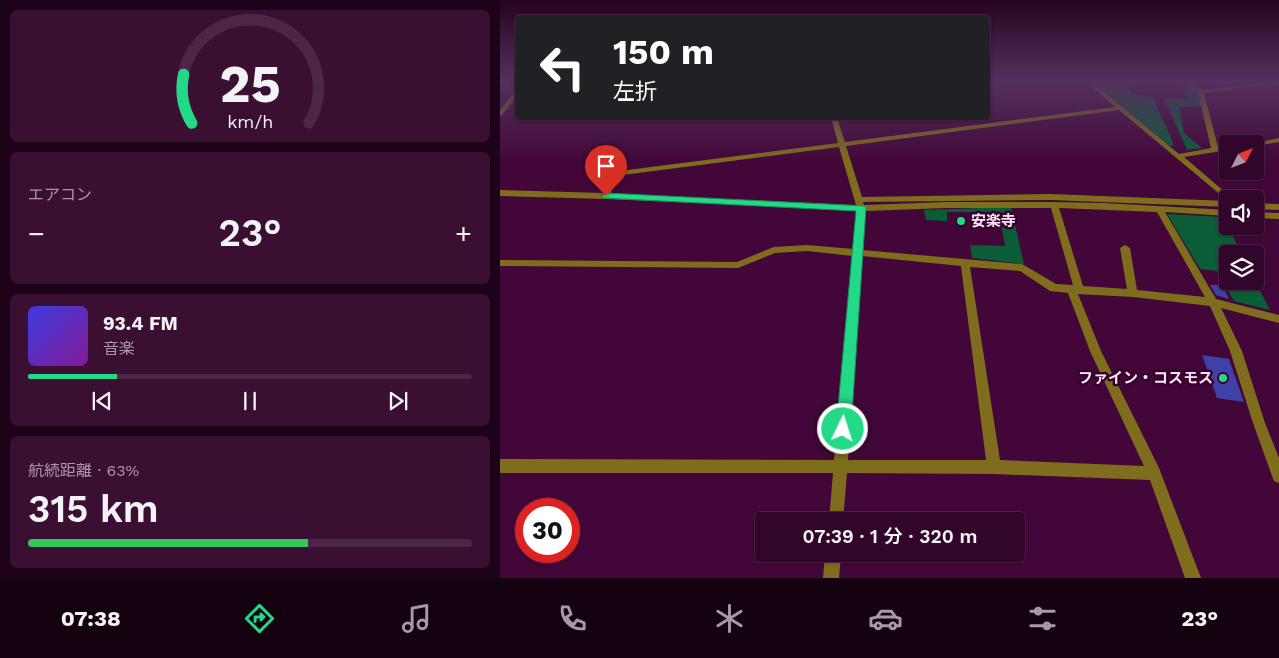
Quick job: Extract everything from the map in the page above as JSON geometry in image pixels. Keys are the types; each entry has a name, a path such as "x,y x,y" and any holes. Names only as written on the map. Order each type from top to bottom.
{"street":[{"path":"606,196 612,174 1120,108 1219,191"},
{"path":"1206,108 1215,150"},
{"path":"835,120 860,204 858,253 837,512"},
{"path":"1264,142 1279,140"},
{"path":"1178,156 1219,149"},
{"path":"500,193 860,204 1054,205 1219,213"},
{"path":"860,204 979,197 1051,197 1219,204"},
{"path":"1054,205 1076,291 1096,351 1154,473 1193,578"},
{"path":"1264,206 1279,207"},
{"path":"1160,210 1213,302 1236,351 1259,423 1279,476"},
{"path":"1264,215 1279,216"},
{"path":"500,264 738,265 774,250 807,248 1022,268 1054,288 1076,291 1133,293 1213,302 1279,319"},
{"path":"1125,248 1133,293"},
{"path":"966,263 994,468"},
{"path":"500,466 994,468 1154,473"},
{"path":"831,578 832,562"}],"green space":[{"path":"1124,108 1158,108 1174,145 1170,146"},
{"path":"1168,108 1179,108 1184,133 1202,148 1187,150"},
{"path":"1011,207 1024,264 972,258 970,245 1005,246 1001,223 984,222 984,219 973,219 972,212 947,212 947,221 926,220 924,210"},
{"path":"1167,214 1219,217 1219,235 1232,235 1237,245 1219,245 1219,275 1217,271 1200,269"},
{"path":"1228,290 1260,290 1270,310 1234,301"}],"building":[{"path":"1210,285 1219,285 1219,290 1224,290 1229,299 1216,295"},
{"name":"ファイン・コスモス","path":"1202,355 1229,359 1244,402 1217,398"}],"place":[{"name":"安楽寺","path":"961,221"},
{"name":"ファイン・コスモス","path":"1223,378"}],"route":[{"path":"606,196 861,208 843,429"}]}
